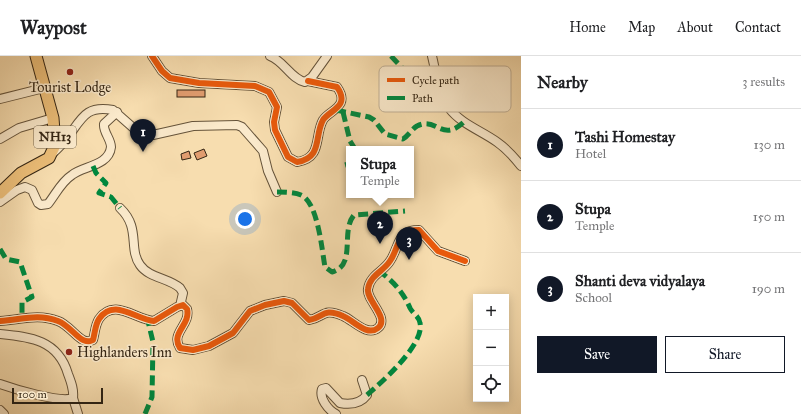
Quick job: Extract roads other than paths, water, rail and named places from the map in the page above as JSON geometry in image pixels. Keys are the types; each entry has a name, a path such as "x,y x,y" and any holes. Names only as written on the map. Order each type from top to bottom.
{"highway":[{"name":"NH13","path":"0,193 21,172 49,158 55,145 53,118 36,56"}],"street":[{"path":"152,56 162,71 170,78 200,83 255,86 269,92 277,106 274,127 275,130 288,157 297,162 312,155 317,148 321,125 324,118 336,110 340,104 340,91 337,88 302,81 281,62 270,56"},
{"path":"308,81 327,56"},
{"path":"432,56 435,66"},
{"path":"0,100 44,88"},
{"path":"49,158 68,137 84,114 100,109 108,109 117,112 138,132 153,135 193,126 237,125 242,127 263,151 268,171 276,192"},
{"path":"0,202 25,187 32,190 38,204 48,204 63,182 72,174 95,165 106,156 111,146 104,124 117,112"},
{"path":"453,112 459,118 498,142 508,150 521,166"},
{"path":"0,139 20,128 53,118"},
{"path":"120,208 131,222 140,264 147,271 180,288 183,293 180,306"},
{"path":"0,321 29,316 57,320 71,328 82,341 85,342 93,340 99,320 112,311 123,309 136,316 154,321 180,306 186,307 188,317 178,333 177,342 180,348 187,350 209,346 233,333 246,317 256,308 284,300 292,303 309,320 316,318 322,313 333,312 344,316 365,329 375,330 381,325 382,321 369,295 368,288 374,276 390,262 404,235 414,230 419,230 438,251 465,261"},
{"path":"0,334 42,341 60,353 67,370 78,414"},
{"path":"336,414 329,408 322,398 322,389 326,388 340,403 354,404 362,400 367,394 362,380"},
{"path":"0,384 15,389 56,398 73,398"},
{"path":"0,410 4,414"}],"place":[{"name":"Tourist Lodge","path":"70,72"},
{"name":"Tashi Homestay","path":"143,152"},
{"name":"Stupa","path":"380,244"},
{"name":"Shanti deva vidyalaya","path":"409,260"},
{"name":"Highlanders Inn","path":"69,352"}]}
